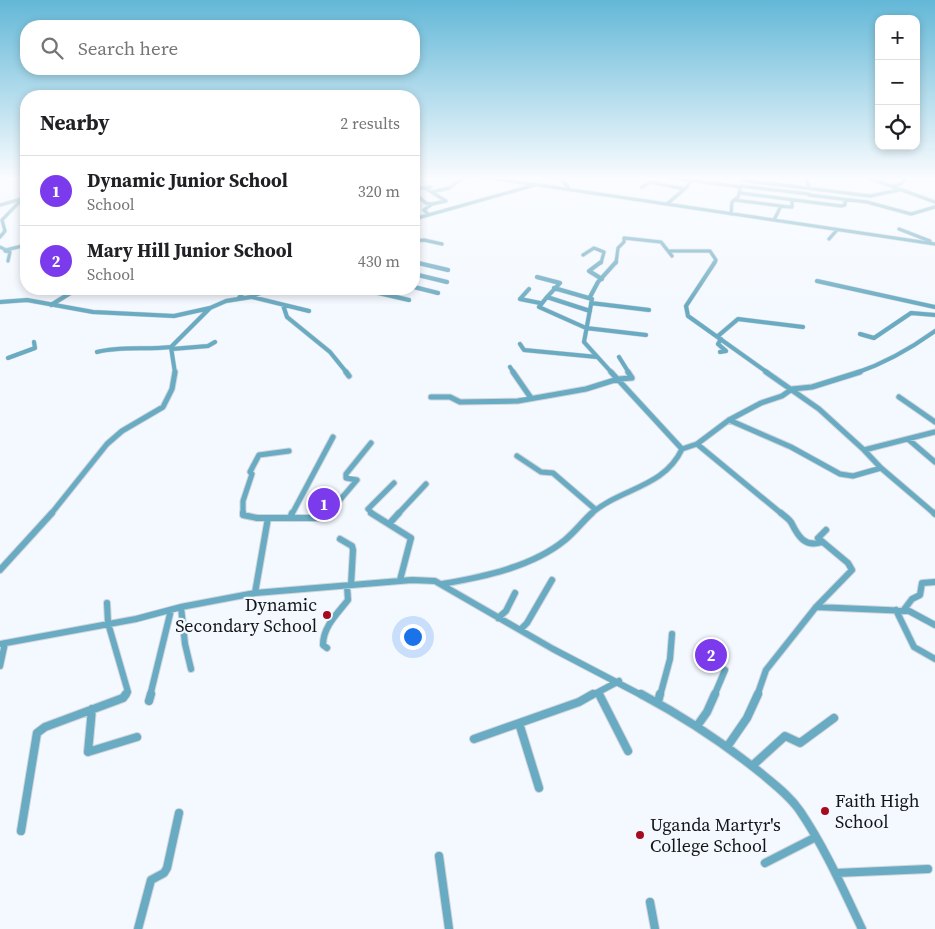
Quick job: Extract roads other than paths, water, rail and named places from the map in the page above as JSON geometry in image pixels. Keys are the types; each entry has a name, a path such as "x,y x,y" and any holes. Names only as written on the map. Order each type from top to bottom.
{"street":[{"path":"776,220 935,243"},
{"path":"0,237 6,231 2,226"},
{"path":"899,229 935,243"},
{"path":"829,238 837,230"},
{"path":"682,449 584,342 590,312 590,297 602,279 613,270 619,254 618,248 624,242 624,238 661,242 671,254 712,253 716,260 686,308 688,316 819,409 881,468 935,514"},
{"path":"420,240 442,244"},
{"path":"5,250 20,246"},
{"path":"0,247 10,252 8,261"},
{"path":"583,255 594,248 604,252 601,263 589,271 602,279"},
{"path":"420,263 448,270"},
{"path":"420,275 447,282"},
{"path":"529,289 520,300 540,303 560,283 536,277"},
{"path":"816,281 935,307"},
{"path":"420,288 438,293"},
{"path":"554,288 590,297"},
{"path":"50,305 67,295"},
{"path":"238,299 241,295"},
{"path":"0,302 24,300 92,312 174,316 256,295"},
{"path":"387,295 409,300"},
{"path":"251,297 309,311"},
{"path":"547,297 590,312"},
{"path":"540,303 539,307 586,328 646,335"},
{"path":"591,303 649,310"},
{"path":"283,305 287,317 330,352 349,376"},
{"path":"171,348 210,308"},
{"path":"860,334 874,338 910,314 924,313 935,316"},
{"path":"720,352 726,351 718,344 719,338 738,319 802,327"},
{"path":"682,449 697,444 730,420 761,403 782,396 792,389 812,387 876,366 909,350 935,330"},
{"path":"8,358 34,348 34,342"},
{"path":"96,352 116,347 144,350 208,346 215,342"},
{"path":"520,344 524,350 597,357"},
{"path":"0,570 20,545 48,518 77,478 113,439 123,430 164,406 174,379 174,355 171,348"},
{"path":"432,397 450,398 460,402 518,401 586,389 618,379 632,377 621,364 619,357"},
{"path":"510,367 531,398"},
{"path":"899,397 935,422"},
{"path":"730,420 791,447 840,474 853,476 881,468"},
{"path":"864,450 935,432"},
{"path":"290,518 297,499 311,479 333,437"},
{"path":"908,439 935,462"},
{"path":"289,451 261,454 250,472 252,474 242,513 249,517 325,518 357,480 346,478 346,474 370,444"},
{"path":"697,444 792,522 795,533 808,542 822,542"},
{"path":"441,584 458,582 512,566 548,551 562,543 604,504 638,490 654,479 679,459 682,449"},
{"path":"517,456 541,472 554,473 596,510"},
{"path":"394,483 368,509 411,538 400,580"},
{"path":"389,524 426,484"},
{"path":"255,592 268,518"},
{"path":"727,747 747,718 760,690 766,670 816,607 852,570 848,563 822,542 818,536 826,530"},
{"path":"327,648 324,645 323,636 348,600 354,550 352,546 340,539"},
{"path":"0,666 2,644 255,592 349,586 400,580 427,580 441,584 520,630 658,702 697,726 752,766 799,809 836,873 862,929"},
{"path":"520,630 527,623 552,580"},
{"path":"899,610 920,595 922,583 935,582"},
{"path":"498,618 506,611 515,593"},
{"path":"21,831 37,733 45,727 123,698 129,689 108,623 107,603"},
{"path":"181,607 185,644 192,669"},
{"path":"816,607 914,612 935,625"},
{"path":"149,701 171,610"},
{"path":"899,610 914,647 935,659"},
{"path":"658,702 670,659 672,634"},
{"path":"697,726 707,712 725,670"},
{"path":"474,739 599,694 619,681"},
{"path":"599,694 628,751"},
{"path":"92,709 88,752 137,737"},
{"path":"752,766 785,736 800,743 834,718"},
{"path":"519,723 539,788"},
{"path":"138,929 151,880 164,873 168,865 179,813"},
{"path":"765,863 816,837"},
{"path":"439,856 450,929"},
{"path":"836,873 928,869"},
{"path":"650,902 655,929"}],"place":[{"name":"Dynamic Junior School","path":"324,504"},
{"name":"Dynamic Secondary School","path":"327,615"},
{"name":"Mary Hill Junior School","path":"711,655"},
{"name":"Faith High School","path":"825,811"},
{"name":"Uganda Martyr's College School","path":"640,835"}]}
